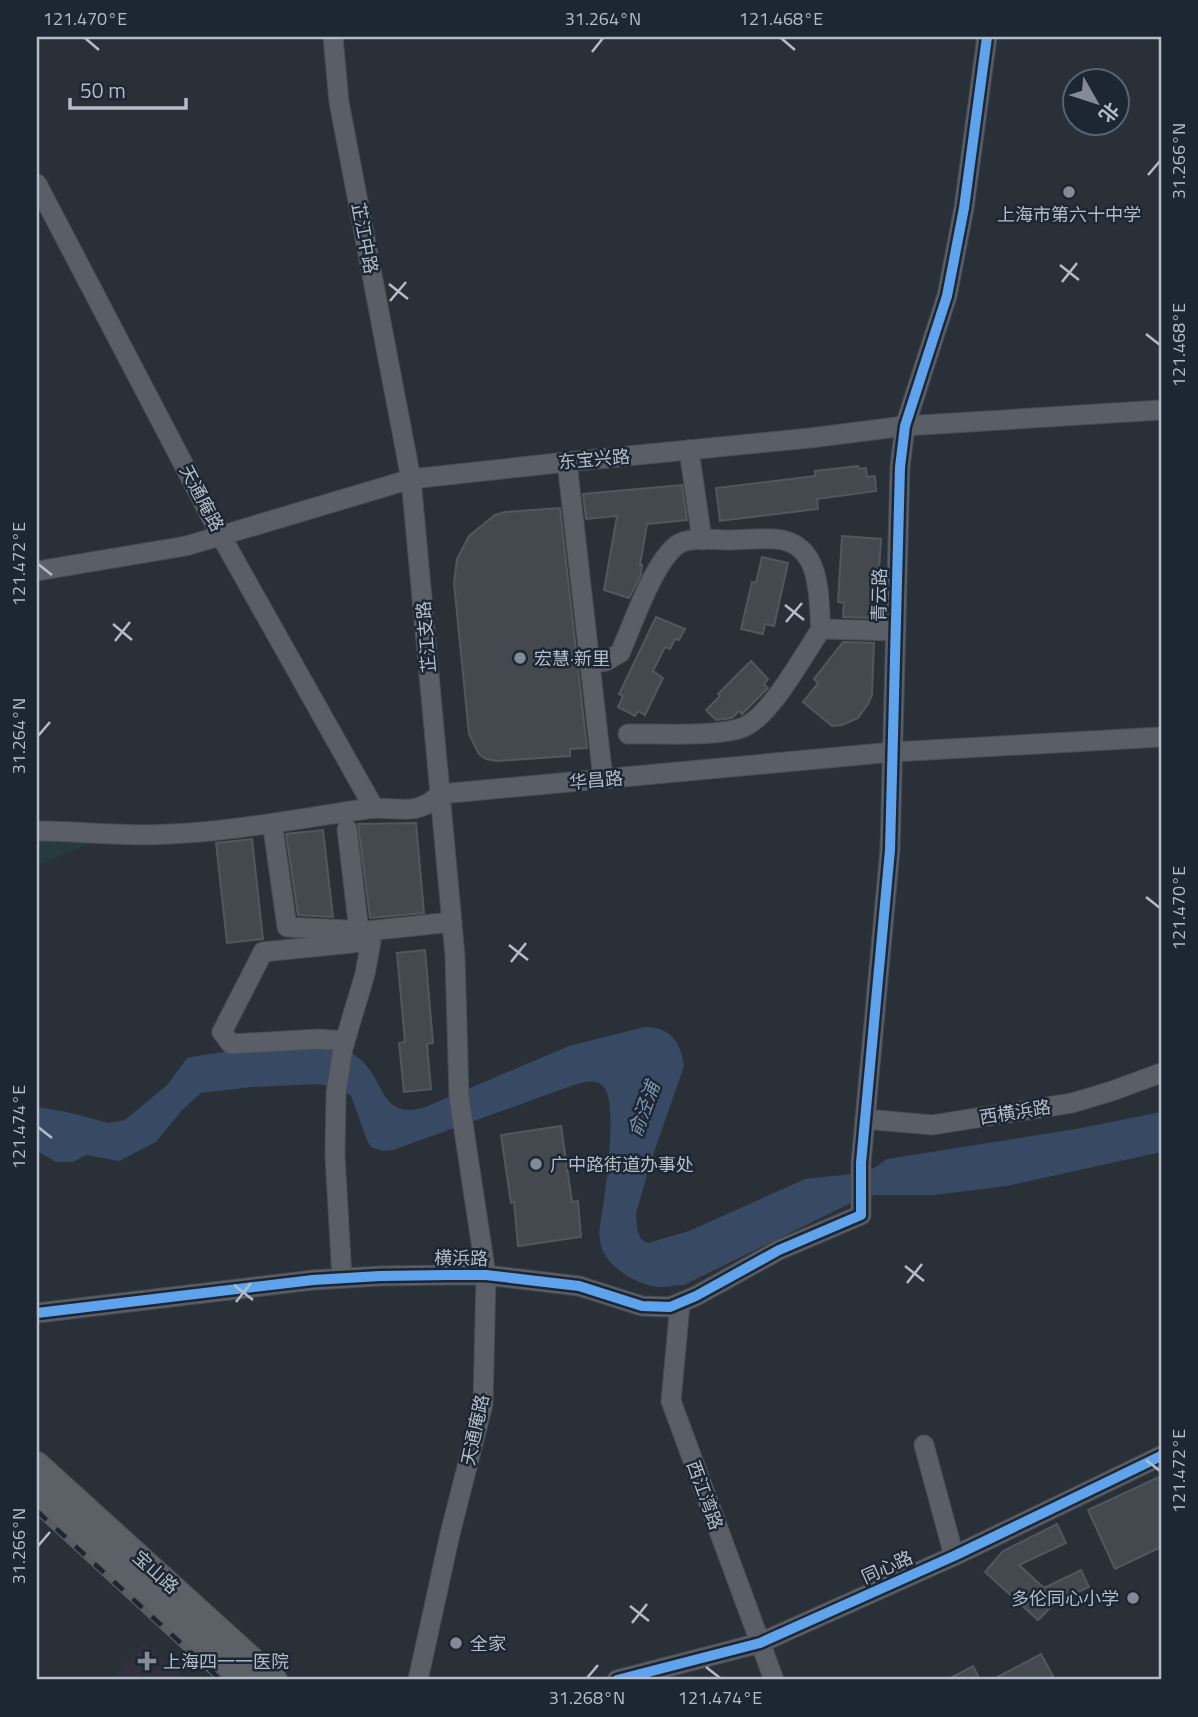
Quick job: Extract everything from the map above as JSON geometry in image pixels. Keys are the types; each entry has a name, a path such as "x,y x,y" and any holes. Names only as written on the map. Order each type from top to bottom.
{"main road":[{"name":"宝山路","path":"37,1464 275,1680"},
{"name":"宝山路","path":"37,1494 245,1680"}],"street":[{"name":"芷江中路","path":"333,37 339,102 411,479"},
{"name":"青云路","path":"861,1212 864,1119 889,874 900,467 905,426 947,296 964,208 987,37"},
{"name":"天通庵路","path":"37,184 222,536 374,808"},
{"name":"东宝兴路","path":"37,571 186,546 411,479 905,426 1161,410"},
{"path":"689,450 702,540"},
{"path":"567,461 603,779"},
{"name":"芷江支路","path":"411,479 440,794"},
{"path":"590,663 606,661 620,653 660,562 678,544 702,540 781,540 799,546 810,559 816,575 821,629 761,716 744,727 719,732 628,734"},
{"path":"821,629 896,631"},
{"name":"华昌路","path":"37,831 171,834 244,827 374,808 417,810 430,804 440,794 893,752 1161,737"},
{"path":"274,835 287,927 359,931 452,922 440,794"},
{"path":"347,829 359,931"},
{"name":"天通庵路","path":"418,1680 450,1534 483,1404 486,1275 459,1097 452,922"},
{"path":"342,1278 335,1156 336,1093 344,1045 365,974 370,941 262,952 222,1032 231,1044 318,1039 344,1045"},
{"name":"西横浜路","path":"864,1119 932,1125 1072,1102 1161,1073"},
{"name":"横浜路","path":"37,1313 202,1292 380,1276 486,1275 579,1286 642,1306 657,1307 680,1304 779,1250 861,1212"},
{"name":"西江湾路","path":"680,1304 671,1401 775,1680"},
{"path":"924,1445 954,1556"},
{"name":"同心路","path":"617,1680 760,1643 954,1556 1161,1456"}],"shaded area":[{"name":"上海四一一医院","path":"145,1643 187,1680 112,1680"}],"green space":[{"path":"37,841 90,843 37,866"}],"water":[{"name":"俞泾浦","path":"645,1027 661,1030 673,1038 680,1050 684,1066 650,1164 636,1214 641,1239 648,1243 689,1231 805,1179 853,1174 874,1168 887,1159 1076,1129 1161,1112 1161,1152 1007,1186 934,1195 875,1195 855,1201 684,1285 661,1287 644,1284 619,1270 601,1247 599,1233 609,1155 610,1111 602,1085 595,1082 571,1086 393,1150 383,1151 371,1147 351,1096 344,1091 319,1084 252,1087 201,1093 182,1110 156,1142 119,1161 86,1155 73,1162 56,1162 37,1151 37,1107 109,1123 125,1120 167,1085 187,1058 272,1047 339,1049 364,1062 389,1101 408,1110 423,1108 569,1046"}],"building":[{"path":"858,466 859,469 866,468 867,477 875,476 876,491 817,499 818,509 720,521 716,488 815,476 815,471"},
{"path":"682,485 687,520 647,524 640,565 641,575 629,598 604,590 617,516 586,519 583,494"},
{"name":"宏慧·新里","path":"560,508 587,748 570,749 570,756 497,761 486,759 479,754 469,734 454,583 457,559 469,536 495,515"},
{"path":"842,536 881,539 876,618 843,617 844,603 838,602"},
{"path":"762,557 788,563 774,626 765,624 763,634 741,629 752,582 756,583"},
{"path":"656,617 685,629 670,649 665,647 653,671 663,678 645,715 638,711 635,716 618,707 623,696 619,694"},
{"path":"843,642 874,643 872,695 858,718 832,726 803,702 818,683 814,679"},
{"path":"751,661 768,679 764,684 768,688 742,714 739,711 732,718 716,720 706,710"},
{"path":"416,823 424,913 370,918 358,824"},
{"path":"323,830 333,917 298,915 286,834"},
{"path":"252,839 263,939 227,943 216,843"},
{"path":"425,950 433,1043 427,1044 431,1089 404,1092 399,1043 405,1042 397,953"},
{"name":"广中路街道办事处","path":"561,1126 572,1202 578,1201 581,1237 518,1246 514,1202 511,1203 501,1135"},
{"path":"1161,1476 1161,1547 1115,1569 1088,1510"},
{"path":"1057,1524 1066,1543 1019,1565 1044,1588 1081,1570 1089,1587 1056,1602 1038,1620 985,1572 1003,1551"},
{"path":"1041,1654 1055,1680 992,1680"},
{"path":"973,1666 980,1680 947,1680"}],"railway":[{"path":"37,1511 221,1680"}],"cycle path":[{"path":"37,1313 313,1280 448,1275 486,1275 579,1286 642,1306 670,1307 696,1296 779,1250 861,1215 861,1163 890,850 900,467 905,426 947,296 964,208 987,37"},
{"path":"617,1680 760,1643 954,1556 1161,1456"}],"place":[{"name":"上海市第六十中学","path":"1069,192"},
{"name":"宏慧·新里","path":"520,658"},
{"name":"广中路街道办事处","path":"536,1164"},
{"name":"多伦同心小学","path":"1133,1598"},
{"name":"全家","path":"456,1643"},
{"name":"上海四一一医院","path":"147,1661"}]}
